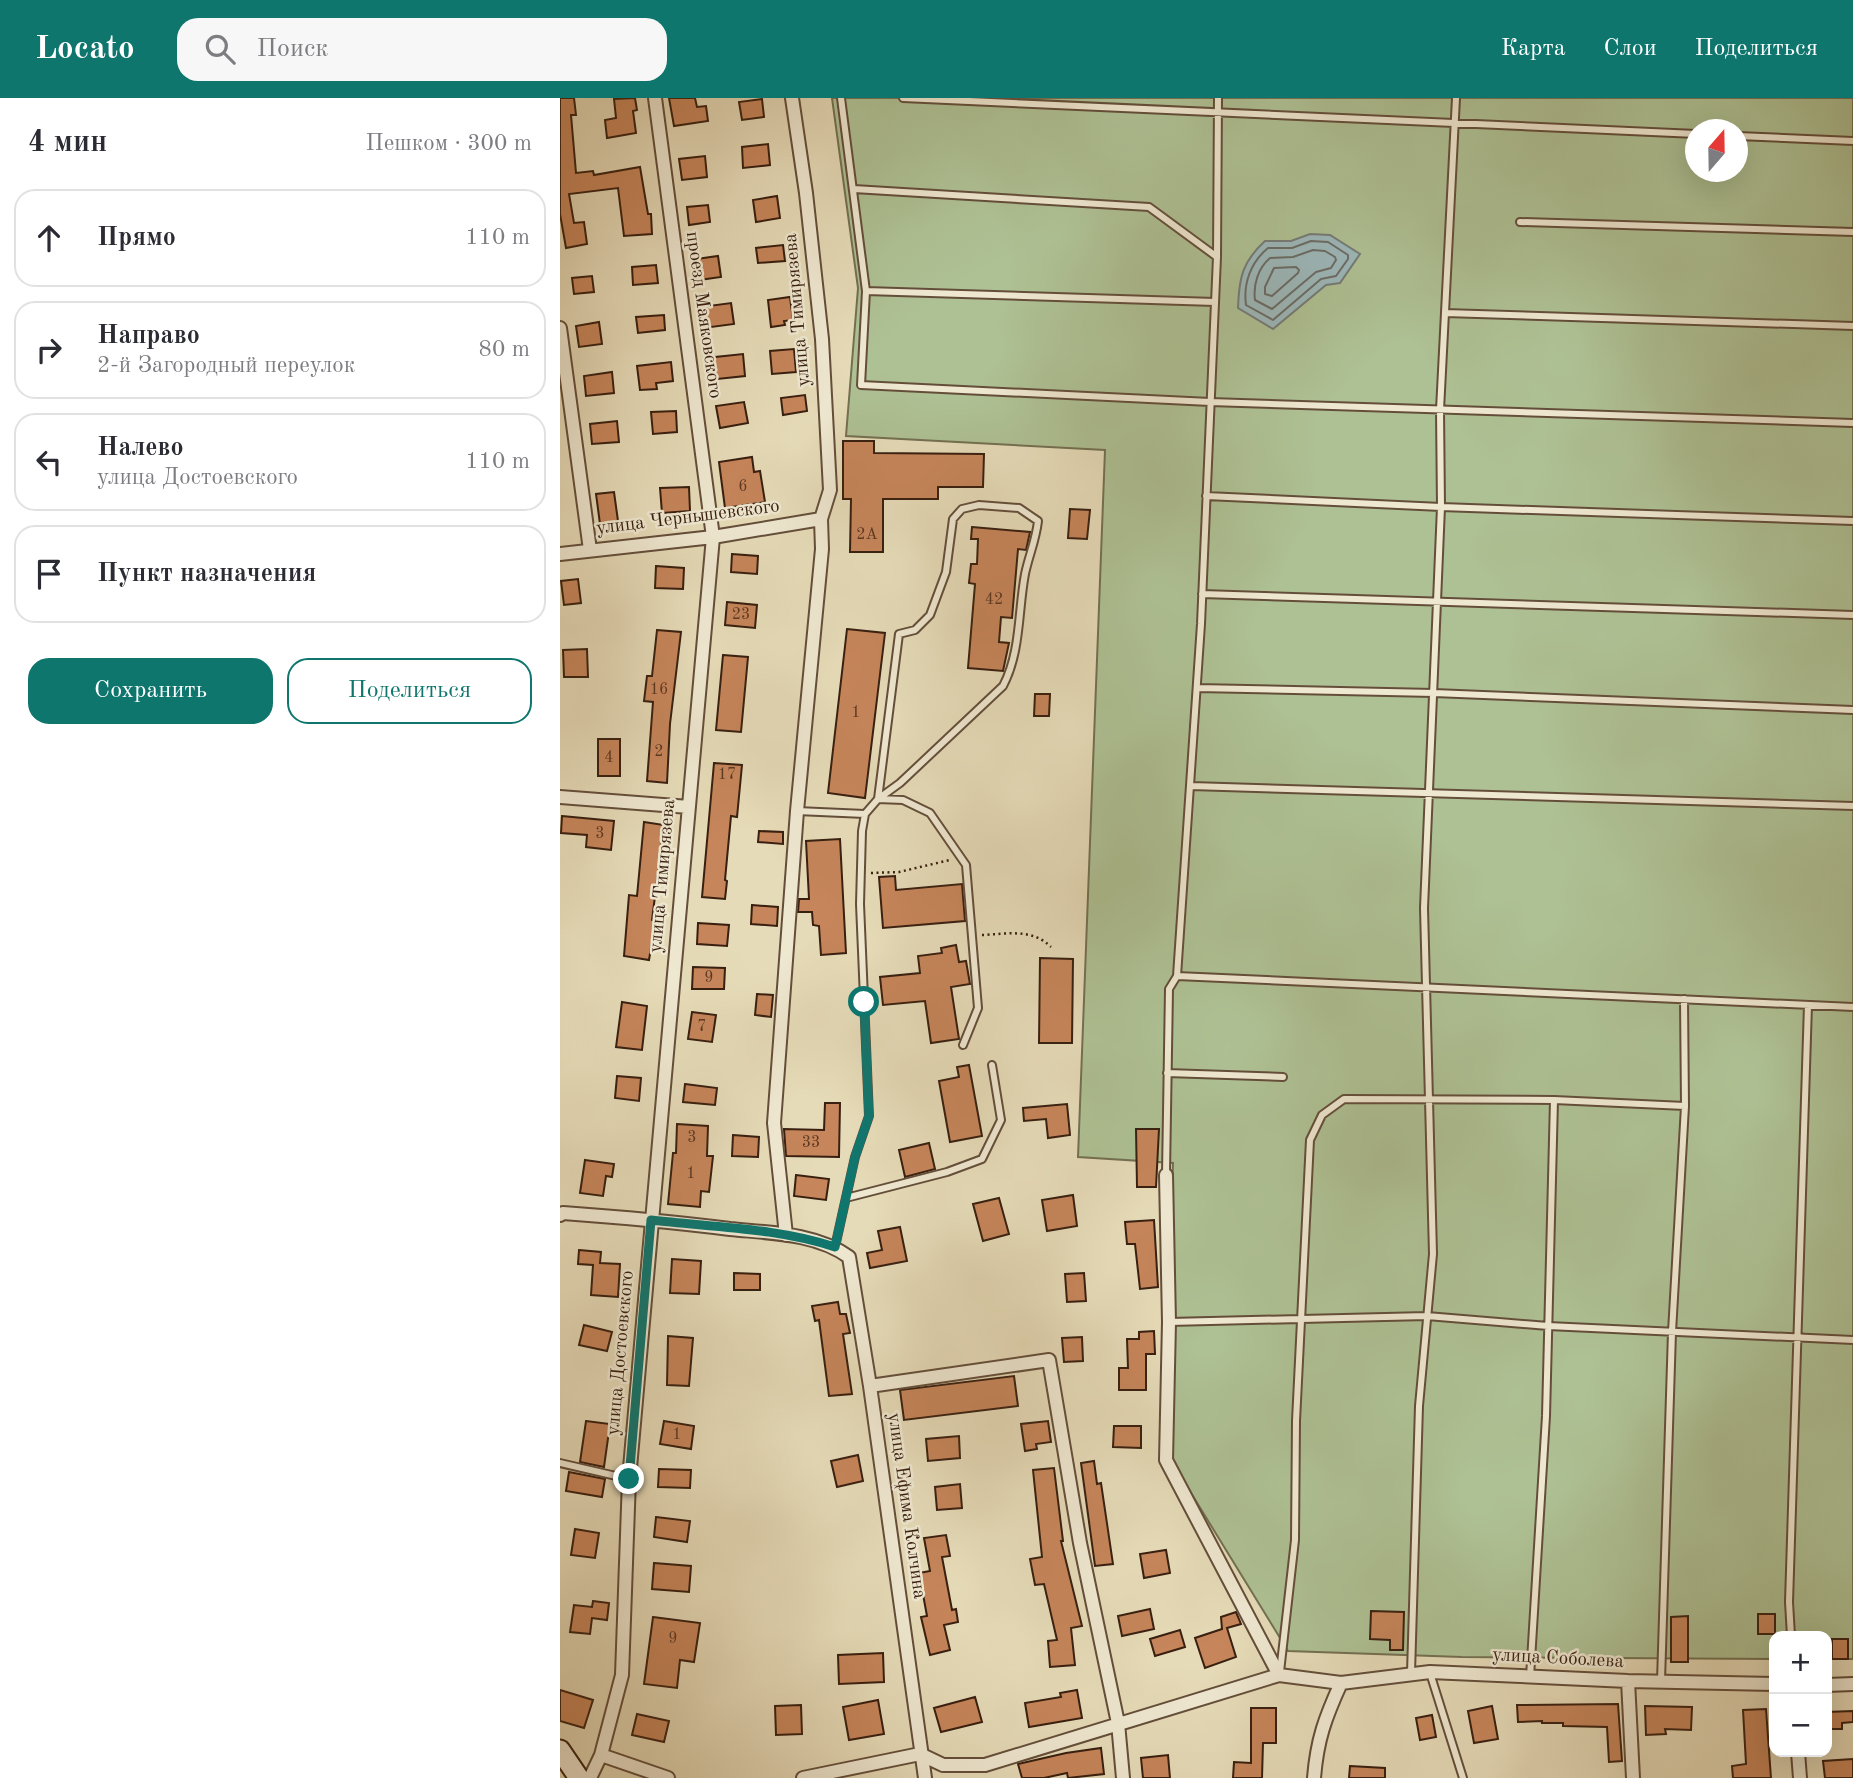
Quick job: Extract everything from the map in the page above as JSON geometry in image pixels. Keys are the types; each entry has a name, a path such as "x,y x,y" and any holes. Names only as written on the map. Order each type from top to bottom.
{"main road":[{"path":"560,1751 579,1778"}],"street":[{"name":"проезд Маяковского","path":"655,98 713,537"},
{"name":"улица Тимирязева","path":"786,1235 774,1123 797,811 822,549 821,519 830,490 821,339 806,193 792,98"},
{"path":"560,328 590,550"},
{"name":"улица Чернышевского","path":"560,554 713,537 821,519"},
{"name":"улица Тимирязева","path":"651,1220 713,537"},
{"path":"560,797 689,807"},
{"path":"803,1778 920,1754 943,1765 985,1765 1279,1675 1166,1460 1169,1322 1166,1175"},
{"path":"561,1212 786,1235 835,1247"},
{"name":"улица Достоевского","path":"590,1778 601,1755 622,1675 629,1479 651,1220"},
{"name":"улица Ефима Колчина","path":"835,1247 849,1257 870,1386 925,1778"},
{"path":"870,1386 1049,1360 1080,1543 1118,1723 1123,1778"},
{"name":"улица Соболева","path":"1279,1675 1341,1683 1430,1672 1769,1685"},
{"path":"1628,1681 1633,1778"},
{"path":"1314,1778 1316,1748 1326,1714 1341,1683"},
{"path":"1832,1685 1853,1684"},
{"path":"601,1755 667,1778"},
{"path":"1798,1757 1800,1778"}],"lane":[{"path":"841,98 866,291 861,385 1210,402 1853,423"},
{"path":"903,98 1685,133"},
{"path":"1166,1175 1169,989 1177,976 1202,594 1217,257 1218,98"},
{"path":"1410,1674 1419,1406 1433,1254 1424,908 1438,601 1440,410 1457,98"},
{"path":"1748,136 1853,141"},
{"path":"854,189 1149,207 1217,257"},
{"path":"1520,222 1853,232"},
{"path":"866,291 1215,302"},
{"path":"1445,313 1853,326"},
{"path":"1206,496 1853,521"},
{"path":"835,1247 855,1157 869,1116 861,874 865,814 878,799 900,783 994,695 1012,670 1026,572 1036,541 1038,521 1019,509 979,505 962,509 953,519 946,572 930,615 915,630 899,634 878,799"},
{"path":"1202,594 1853,615"},
{"path":"1197,688 1434,692 1853,710"},
{"path":"1191,786 1853,806"},
{"path":"878,799 903,800 930,813 966,865 978,1008 962,1045"},
{"path":"797,811 865,814"},
{"path":"1177,976 1853,1007"},
{"path":"1661,1681 1672,1332 1685,1106 1684,999"},
{"path":"1791,1631 1789,1602 1808,1005"},
{"path":"846,1198 934,1176 982,1159 1001,1120 992,1065"},
{"path":"1167,1073 1283,1077"},
{"path":"1279,1675 1295,1540 1296,1421 1310,1140 1322,1115 1344,1099 1554,1100 1685,1106"},
{"path":"1530,1677 1546,1416 1554,1100"},
{"path":"1169,1322 1427,1316 1548,1326 1853,1340"},
{"path":"560,1464 629,1479"},
{"path":"1430,1672 1463,1778"}],"path":[{"path":"861,874 900,872 943,863 959,856"},
{"path":"972,936 1023,933 1043,939 1051,947"}],"green space":[{"path":"832,98 1853,98 1853,1659 1832,1659 1832,1631 1769,1631 1769,1659 1462,1657 1288,1651 1164,1449 1173,1163 1078,1157 1105,450 846,436 858,288"}],"water":[{"path":"1310,234 1330,235 1360,254 1340,283 1326,285 1273,329 1238,308 1243,271 1257,249 1265,241 1291,241"}],"building":[{"path":"560,98 574,98 576,115 571,115 576,173 593,171 594,175 640,167 648,214 651,214 652,234 624,236 618,188 569,194 574,223 584,222 587,244 566,248 560,214"},
{"path":"635,98 637,110 633,111 636,133 607,138 605,120 616,118 614,99"},
{"path":"669,98 695,98 697,107 706,106 708,121 674,126"},
{"path":"762,99 764,117 742,120 739,102"},
{"path":"768,144 770,165 743,168 742,147"},
{"path":"705,156 707,177 682,180 679,159"},
{"path":"777,196 780,218 756,222 753,200"},
{"path":"708,205 710,222 689,225 687,207"},
{"path":"783,245 785,261 758,263 756,248"},
{"path":"718,256 721,277 699,280 696,259"},
{"path":"656,265 658,283 633,285 632,267"},
{"path":"592,276 594,292 574,294 572,278"},
{"path":"790,297 793,320 784,321 785,325 771,327 768,300"},
{"path":"731,303 734,324 704,328 701,307"},
{"path":"664,315 665,330 638,333 636,317"},
{"path":"599,322 602,344 579,347 576,326"},
{"path":"794,349 796,372 772,374 770,351"},
{"path":"743,354 745,376 708,380 706,358"},
{"path":"671,362 673,381 656,383 657,389 640,390 637,366"},
{"path":"612,372 614,393 586,396 584,376"},
{"path":"805,395 807,411 783,415 781,398"},
{"path":"744,402 748,423 720,428 716,406"},
{"path":"676,411 677,432 653,434 651,412"},
{"path":"617,421 619,442 592,444 590,424"},
{"path":"843,441 874,441 874,453 984,454 983,487 938,487 938,499 883,499 883,552 850,552 851,499 843,499"},
{"path":"752,457 754,472 760,471 765,502 725,508 719,462"},
{"path":"689,487 690,511 662,513 660,488"},
{"path":"614,492 618,521 600,524 596,494"},
{"path":"1070,509 1090,510 1087,539 1068,538"},
{"path":"972,527 1030,532 1026,550 1018,549 1012,618 1001,617 999,642 1009,643 1003,671 968,668 975,584 969,583 971,564 977,564 978,539 971,539"},
{"path":"732,554 758,556 757,574 731,572"},
{"path":"656,566 684,568 683,589 655,588"},
{"path":"578,579 581,603 564,605 561,581"},
{"path":"727,602 757,605 755,628 725,625"},
{"path":"847,629 885,633 865,798 828,793"},
{"path":"657,630 681,632 670,724 667,783 647,781 653,702 644,701 647,676 652,676"},
{"path":"587,649 588,677 564,677 563,650"},
{"path":"723,655 748,657 741,732 716,730"},
{"path":"1035,694 1050,694 1049,716 1034,716"},
{"path":"598,739 620,739 620,776 598,776"},
{"path":"714,763 742,765 737,817 731,816 725,899 702,897"},
{"path":"562,816 614,821 611,850 586,847 587,835 561,833"},
{"path":"644,822 664,825 652,920 659,921 658,937 653,936 649,960 624,956 629,895 637,896"},
{"path":"759,831 783,832 783,844 758,842"},
{"path":"840,839 846,953 821,955 819,926 813,925 812,912 798,912 799,899 809,899 806,841"},
{"path":"895,876 896,890 962,884 965,921 883,928 879,877"},
{"path":"752,905 778,907 777,926 751,924"},
{"path":"698,923 729,925 727,946 697,944"},
{"path":"956,945 959,962 966,961 970,984 951,987 959,1039 931,1043 925,1001 883,1005 880,977 920,973 918,956 942,953 941,948"},
{"path":"1040,958 1073,959 1072,1043 1039,1043"},
{"path":"693,967 725,968 724,989 692,989"},
{"path":"757,994 773,995 771,1017 755,1015"},
{"path":"622,1002 647,1006 642,1050 616,1047"},
{"path":"692,1012 716,1015 712,1042 688,1039"},
{"path":"969,1065 982,1136 950,1142 939,1081 959,1077 957,1067"},
{"path":"617,1076 641,1078 639,1101 615,1098"},
{"path":"685,1084 717,1088 715,1105 683,1102"},
{"path":"825,1103 840,1103 839,1157 786,1156 784,1129 824,1130"},
{"path":"1067,1104 1070,1135 1048,1138 1046,1119 1024,1121 1023,1108"},
{"path":"677,1124 708,1126 707,1156 713,1156 709,1192 701,1191 700,1207 668,1204 673,1153 676,1153"},
{"path":"1136,1129 1159,1129 1156,1187 1137,1187"},
{"path":"733,1135 759,1137 758,1157 732,1156"},
{"path":"929,1143 935,1169 905,1177 899,1150"},
{"path":"585,1160 614,1164 612,1177 606,1176 603,1196 580,1193"},
{"path":"796,1175 829,1179 826,1200 794,1196"},
{"path":"1073,1195 1077,1226 1047,1231 1042,1200"},
{"path":"999,1198 1009,1234 983,1241 973,1204"},
{"path":"1154,1220 1158,1287 1140,1289 1135,1244 1127,1244 1125,1222"},
{"path":"900,1227 907,1261 870,1268 867,1253 882,1250 878,1231"},
{"path":"579,1250 601,1252 600,1263 620,1264 618,1297 591,1295 593,1265 578,1264"},
{"path":"672,1259 701,1261 699,1294 670,1293"},
{"path":"734,1273 760,1274 760,1290 734,1290"},
{"path":"1084,1273 1086,1301 1067,1302 1065,1274"},
{"path":"838,1302 840,1314 846,1314 850,1333 843,1334 852,1394 829,1396 819,1320 815,1321 812,1306"},
{"path":"584,1325 612,1332 607,1351 579,1345"},
{"path":"1154,1331 1155,1354 1146,1354 1146,1390 1119,1390 1119,1368 1128,1368 1127,1339 1139,1339 1139,1332"},
{"path":"668,1336 693,1338 689,1386 667,1385"},
{"path":"1082,1337 1083,1361 1064,1362 1062,1338"},
{"path":"1014,1376 1018,1406 904,1420 900,1390"},
{"path":"586,1421 610,1424 604,1467 580,1462"},
{"path":"664,1421 694,1426 691,1449 660,1444"},
{"path":"1048,1421 1051,1442 1036,1444 1037,1449 1025,1451 1021,1424"},
{"path":"1114,1426 1141,1426 1141,1448 1113,1447"},
{"path":"959,1436 960,1458 928,1461 926,1439"},
{"path":"858,1455 863,1481 837,1487 831,1461"},
{"path":"1094,1461 1097,1484 1101,1483 1113,1564 1095,1566 1081,1463"},
{"path":"1054,1468 1061,1541 1082,1626 1071,1628 1075,1665 1050,1667 1048,1641 1057,1640 1044,1584 1035,1585 1030,1559 1042,1557 1033,1470"},
{"path":"659,1469 691,1470 690,1488 658,1487"},
{"path":"569,1472 605,1479 602,1497 566,1491"},
{"path":"960,1484 962,1508 937,1510 935,1487"},
{"path":"656,1517 690,1521 687,1542 654,1537"},
{"path":"575,1529 599,1533 595,1558 571,1555"},
{"path":"946,1535 950,1556 942,1557 952,1610 956,1609 958,1622 944,1625 950,1650 930,1655 921,1617 927,1616 919,1573 930,1571 924,1538"},
{"path":"1166,1550 1170,1573 1144,1578 1140,1554"},
{"path":"654,1563 691,1566 689,1592 652,1589"},
{"path":"593,1601 609,1603 607,1620 592,1618 590,1634 570,1632 574,1605 592,1607"},
{"path":"1150,1609 1154,1629 1122,1636 1118,1616"},
{"path":"1371,1611 1404,1612 1403,1650 1390,1650 1390,1640 1370,1639"},
{"path":"1236,1612 1241,1624 1227,1628 1236,1657 1205,1668 1195,1638 1222,1629 1221,1617"},
{"path":"1758,1614 1775,1614 1775,1631 1758,1634"},
{"path":"1688,1616 1688,1662 1671,1662 1671,1617"},
{"path":"653,1617 700,1623 694,1662 680,1660 677,1688 644,1684"},
{"path":"1180,1630 1185,1647 1155,1656 1150,1639"},
{"path":"1832,1639 1848,1639 1848,1659 1832,1659"},
{"path":"883,1653 884,1682 839,1684 838,1655"},
{"path":"560,1690 593,1700 584,1728 560,1721"},
{"path":"1077,1690 1082,1718 1029,1727 1025,1703 1061,1697 1060,1693"},
{"path":"975,1697 982,1722 941,1732 934,1708"},
{"path":"878,1700 884,1734 849,1740 843,1707"},
{"path":"1618,1704 1622,1761 1609,1762 1607,1727 1563,1726 1563,1723 1542,1721 1518,1722 1517,1705"},
{"path":"801,1705 802,1734 776,1735 775,1706"},
{"path":"1492,1706 1498,1739 1474,1743 1468,1711"},
{"path":"1645,1706 1692,1707 1691,1730 1665,1729 1666,1734 1646,1735"},
{"path":"1251,1708 1276,1708 1276,1743 1263,1743 1262,1778 1233,1778 1234,1762 1251,1763"},
{"path":"1766,1709 1771,1778 1733,1778 1732,1766 1746,1764 1743,1710"},
{"path":"1853,1711 1853,1722 1842,1723 1842,1729 1832,1729 1832,1712"},
{"path":"637,1714 669,1721 664,1742 632,1735"},
{"path":"1432,1715 1436,1737 1420,1740 1416,1718"},
{"path":"1101,1748 1104,1774 1068,1778 1067,1773 1044,1778 1022,1778 1018,1764 1066,1753"},
{"path":"1168,1755 1170,1778 1143,1778 1141,1758"},
{"path":"1853,1759 1853,1778 1825,1778 1823,1761"},
{"path":"1350,1766 1385,1768 1385,1778 1349,1778"}],"route":[{"path":"629,1479 651,1220 786,1235 835,1247 855,1157 869,1116 864,1002"}]}
